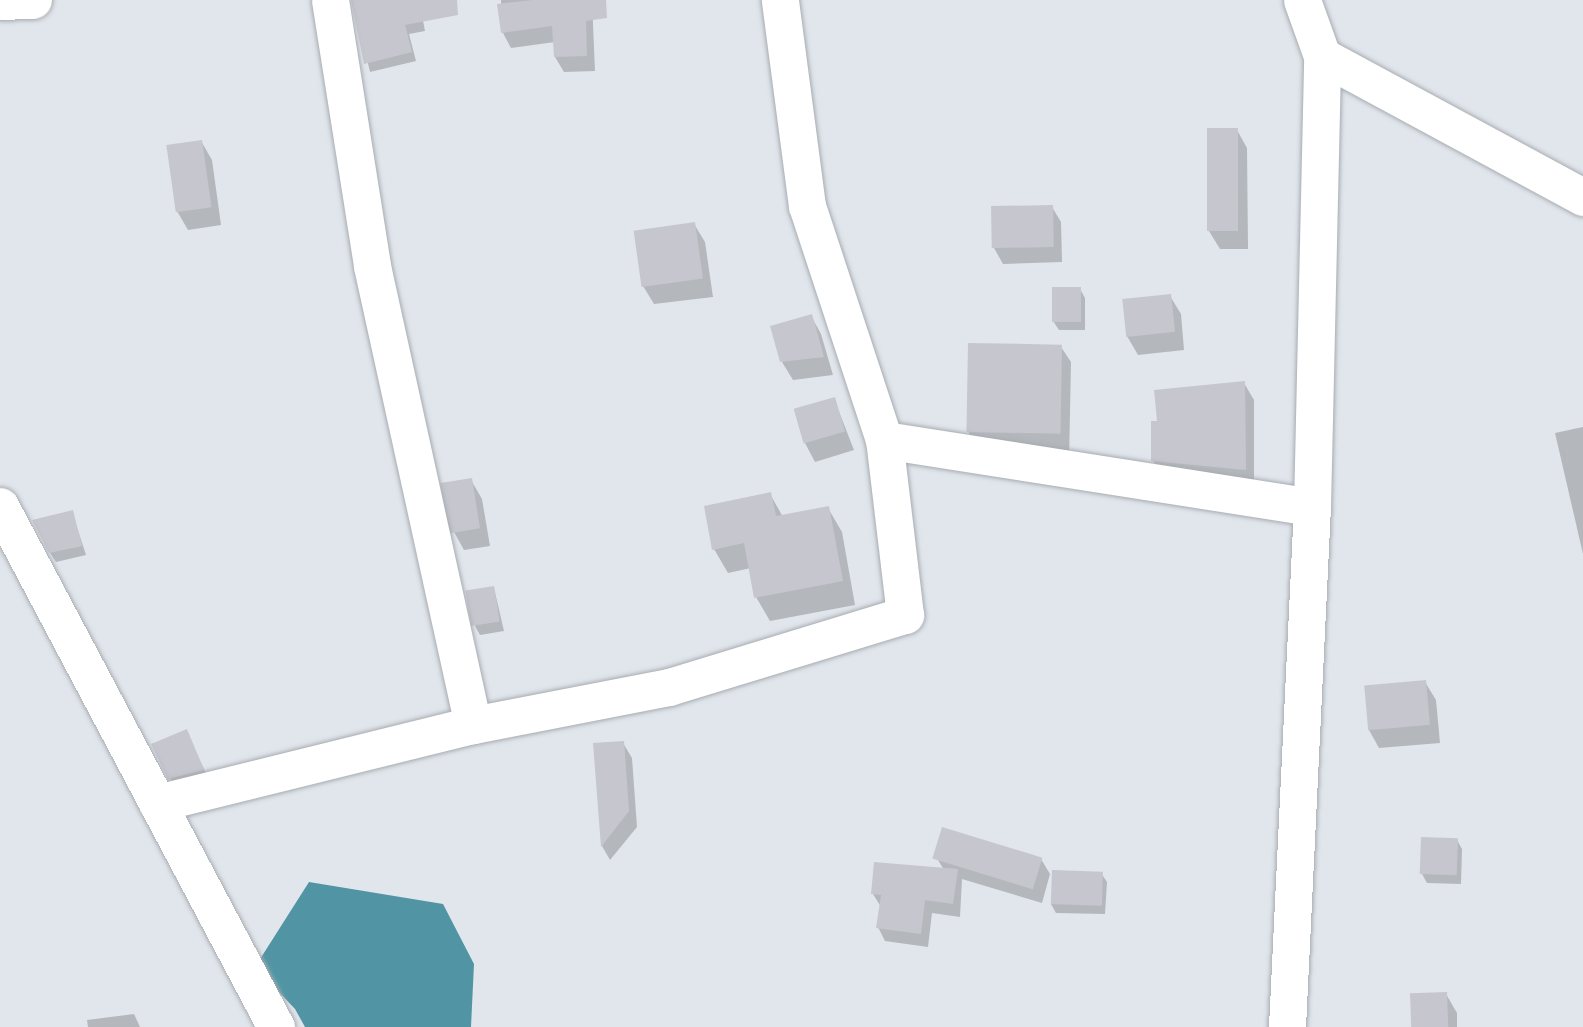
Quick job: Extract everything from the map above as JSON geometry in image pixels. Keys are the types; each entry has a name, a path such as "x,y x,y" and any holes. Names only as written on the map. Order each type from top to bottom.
{"street":[{"path":"0,1 33,0"},
{"path":"330,0 372,266 473,725"},
{"path":"157,803 473,725 669,687 905,615 884,440 807,206 780,0"},
{"path":"1287,1027 1312,507 1322,56 1302,0"},
{"path":"1322,56 1583,197"},
{"path":"884,440 1312,507"},
{"path":"0,506 276,1027"}],"water":[{"path":"309,882 443,904 474,964 471,1027 305,1027 295,1009 255,967"}],"building":[{"path":"351,0 457,0 458,15 405,25 412,52 364,64"},
{"path":"533,0 606,0 607,18 586,21 587,56 554,57 552,26 501,33 497,4"},
{"path":"1207,128 1238,128 1238,231 1207,231"},
{"path":"202,140 211,207 176,212 166,145"},
{"path":"1053,205 1054,247 992,248 991,206"},
{"path":"695,222 703,278 642,287 634,231"},
{"path":"1052,287 1081,287 1081,322 1052,322"},
{"path":"1171,294 1175,332 1126,337 1122,299"},
{"path":"812,314 824,357 780,362 770,326"},
{"path":"968,343 1062,345 1060,434 966,432"},
{"path":"1245,381 1246,470 1151,461 1151,421 1157,421 1154,390"},
{"path":"835,397 845,432 804,443 794,409"},
{"path":"472,478 480,528 448,533 440,483"},
{"path":"771,492 776,516 829,506 843,581 754,598 744,543 712,550 704,506"},
{"path":"73,510 82,546 49,553 32,520"},
{"path":"494,586 500,622 471,626 465,591"},
{"path":"1426,680 1430,725 1368,730 1364,685"},
{"path":"187,729 204,770 168,779 151,744"},
{"path":"624,741 629,811 601,847 593,743"},
{"path":"942,827 1042,858 1033,889 932,859"},
{"path":"1421,837 1458,838 1457,875 1420,874"},
{"path":"874,862 958,869 953,904 925,900 921,934 876,928 881,895 871,894"},
{"path":"1052,870 1103,872 1102,906 1051,904"},
{"path":"1447,992 1448,1027 1411,1027 1410,993"}]}
